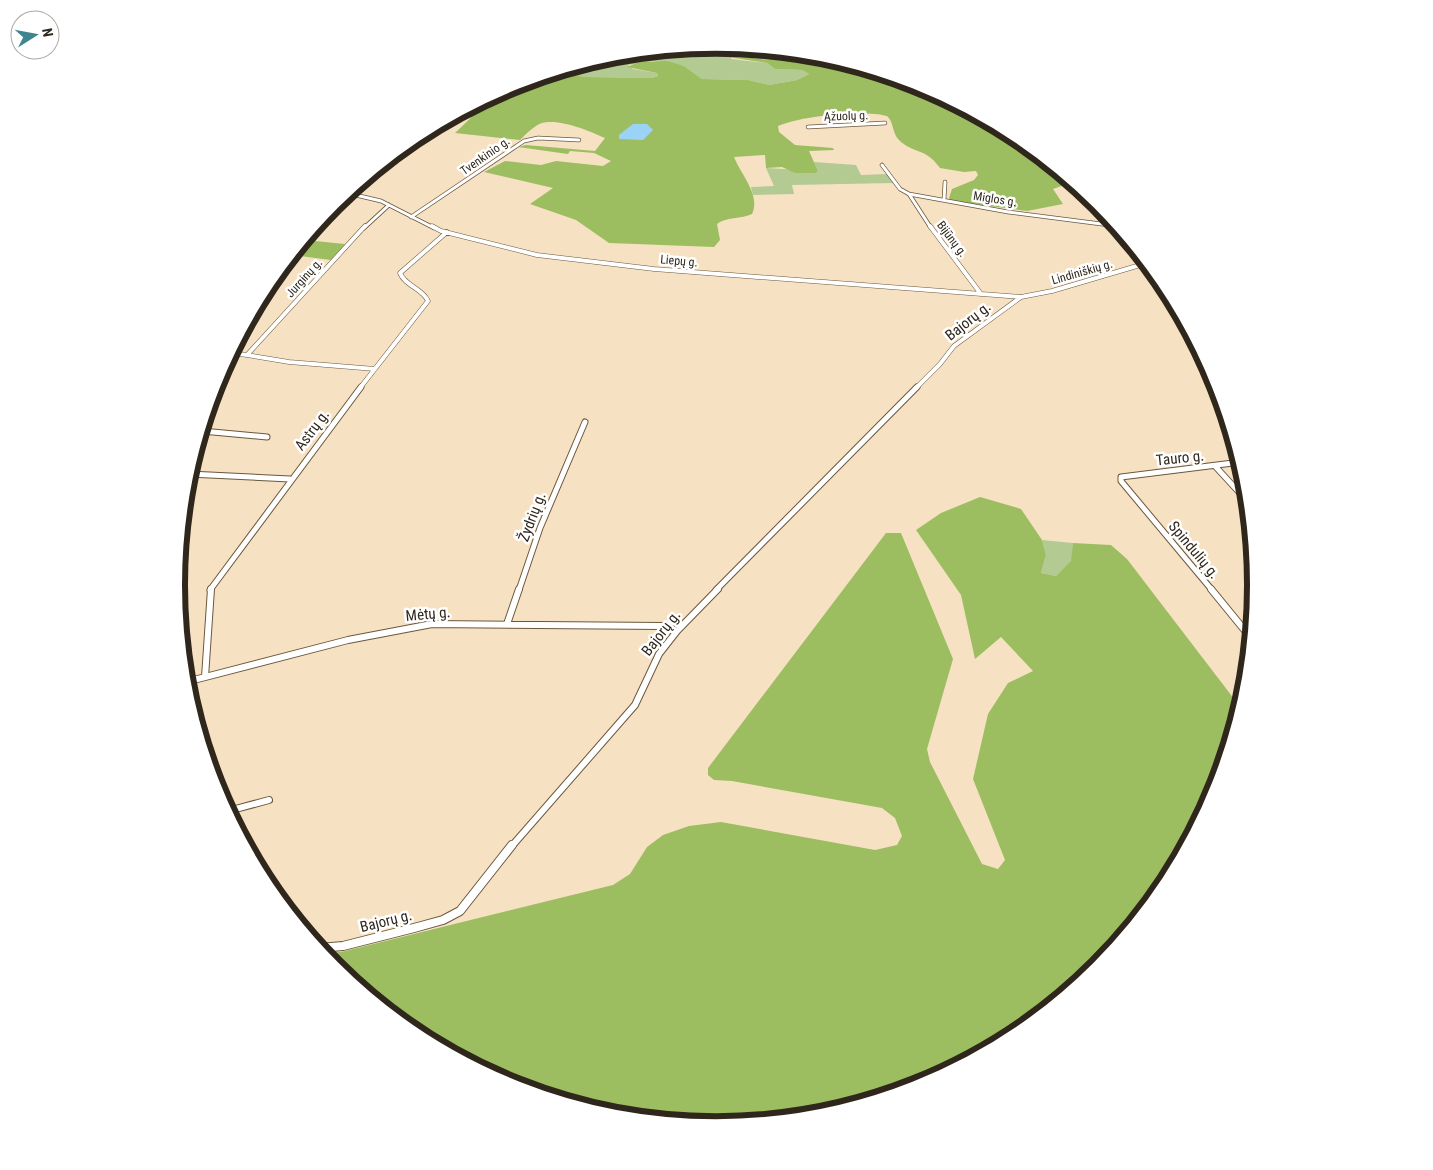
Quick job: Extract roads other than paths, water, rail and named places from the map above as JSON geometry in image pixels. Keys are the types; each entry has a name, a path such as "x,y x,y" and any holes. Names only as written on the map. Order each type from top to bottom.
{"street":[{"name":"Ąžuolų g.","path":"808,127 885,123"},
{"name":"Tvenkinio g.","path":"411,217 462,185 524,141 538,138 579,140"},
{"path":"882,165 900,189 910,194"},
{"path":"944,200 945,182"},
{"name":"Miglos g.","path":"910,194 1106,224"},
{"name":"Bijūnų g.","path":"910,194 925,220 982,294"},
{"name":"Liepų g.","path":"357,195 369,197 389,205 411,217 447,232 537,255 654,269 1021,297"},
{"name":"Jurginų g.","path":"247,355 358,233 389,205"},
{"name":"Astrų g.","path":"205,677 209,592 290,479 428,300 427,296 403,279 400,272 447,232"},
{"name":"Lindiniškių g.","path":"1021,297 1052,291 1140,265"},
{"name":"Bajorų g.","path":"328,947 342,946 424,926 443,920 460,911 531,822 635,705 656,660 677,631 845,458 940,364 954,346 1021,297"},
{"path":"238,354 289,362 375,369"},
{"name":"Žydrių g.","path":"507,624 540,528 585,422"},
{"path":"208,432 267,437"},
{"name":"Tauro g.","path":"1121,477 1234,463"},
{"path":"1215,466 1240,493"},
{"path":"197,474 290,479"},
{"name":"Spindulių g.","path":"1121,477 1121,481 1246,632"},
{"name":"Mėtų g.","path":"194,680 348,640 432,624 663,626 677,631"},
{"path":"235,809 269,800"}],"water":[{"path":"633,124 647,124 653,130 643,140 619,139 619,135"}]}
